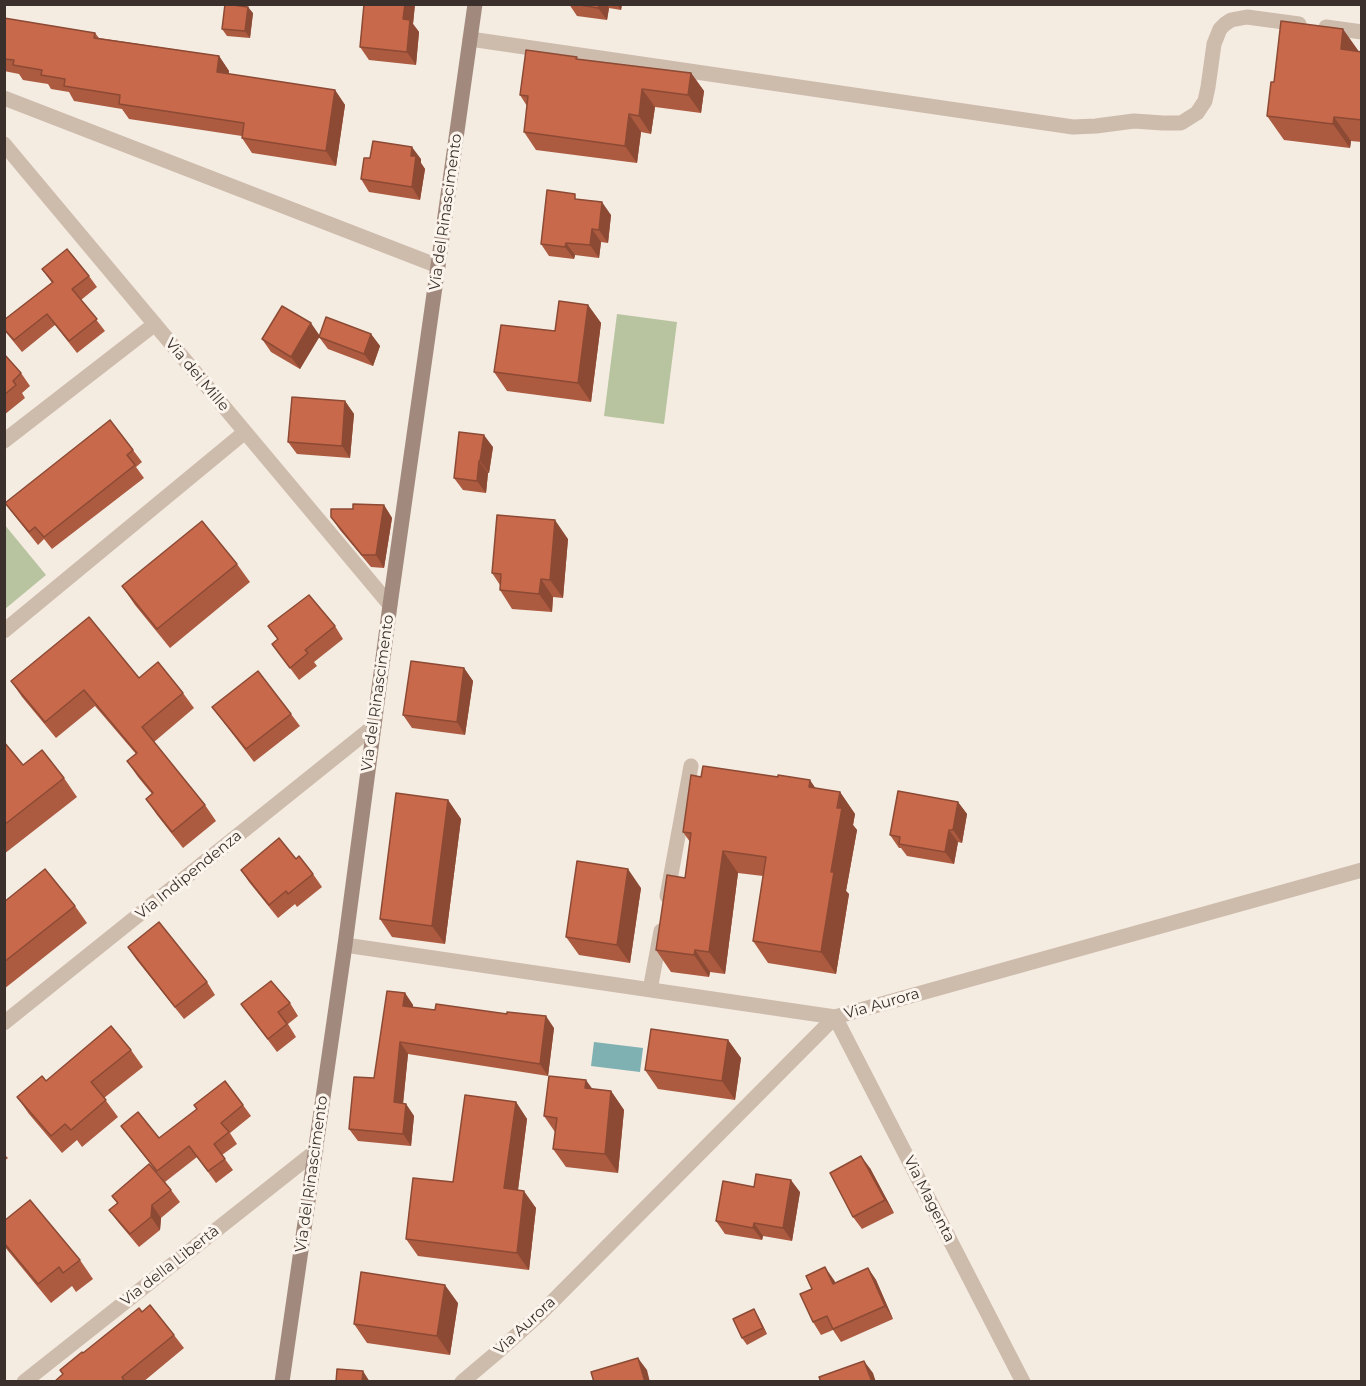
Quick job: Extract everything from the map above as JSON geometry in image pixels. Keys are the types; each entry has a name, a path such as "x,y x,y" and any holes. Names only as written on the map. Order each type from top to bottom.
{"street":[{"name":"Via del Rinascimento","path":"282,1382 475,4"},
{"path":"470,39 1073,128 1134,121 1181,123 1197,113 1205,101 1214,44 1220,28 1231,20 1246,17 1362,32"},
{"path":"4,98 438,266"},
{"name":"Via dei Mille","path":"4,144 390,605"},
{"path":"4,441 155,324"},
{"path":"4,631 245,432"},
{"name":"Via Indipendenza","path":"4,1023 374,726"},
{"path":"650,990 691,766"},
{"name":"Via Aurora","path":"462,1382 541,1312 835,1017 1362,870"},
{"path":"345,945 835,1017"},
{"name":"Via Magenta","path":"835,1017 1023,1382"},
{"name":"Via della Libertà","path":"24,1382 316,1151"}],"green space":[{"path":"617,314 677,322 664,424 604,416"},
{"path":"4,524 46,575 5,609 4,609"}],"water":[{"path":"594,1042 643,1048 640,1072 591,1066"}],"building":[{"path":"225,4 248,7 245,31 222,29"},
{"path":"364,4 405,4 403,19 410,20 407,52 360,47"},
{"path":"574,4 599,4 598,8"},
{"path":"4,18 95,33 94,38 219,56 217,72 335,90 326,151 242,138 244,123 119,104 120,95 64,86 65,79 41,75 42,70 13,65 14,60 4,59"},
{"path":"1281,21 1343,29 1341,49 1362,52 1362,120 1334,117 1333,124 1267,116 1271,82 1274,82"},
{"path":"526,50 577,57 576,59 691,73 688,95 642,89 639,116 629,114 625,146 524,132 528,96 520,95"},
{"path":"373,141 412,147 411,156 416,156 412,187 361,179 364,158 370,158"},
{"path":"547,190 575,194 575,199 602,202 599,230 592,229 590,245 566,243 565,247 541,244"},
{"path":"67,249 89,276 72,289 97,319 69,341 47,314 14,340 4,329 4,320 53,282 42,269"},
{"path":"559,301 588,305 578,383 494,372 501,325 555,331"},
{"path":"282,306 311,323 291,357 262,339"},
{"path":"326,317 371,334 364,354 319,337"},
{"path":"4,354 21,373 13,381 16,385 4,395"},
{"path":"292,397 345,401 342,446 288,442"},
{"path":"110,420 133,450 127,455 135,465 44,537 35,527 29,532 5,503"},
{"path":"459,432 484,435 477,481 454,478"},
{"path":"353,504 384,505 376,555 362,555 331,517 331,509 353,509"},
{"path":"497,515 555,520 550,580 541,579 539,594 500,590 501,574 492,573"},
{"path":"202,521 237,564 157,629 122,586"},
{"path":"309,595 335,626 305,650 308,653 290,668 272,644 278,639 268,626"},
{"path":"89,617 139,678 158,662 183,693 142,727 205,805 172,832 146,799 153,793 127,761 137,753 84,690 45,722 11,681"},
{"path":"411,661 464,668 457,722 403,715"},
{"path":"258,671 291,714 246,749 212,707"},
{"path":"4,742 23,765 42,750 64,778 4,825"},
{"path":"703,766 810,780 809,787 840,792 837,808 842,808 821,952 753,941 766,857 723,851 709,952 695,950 694,955 656,950 667,875 685,878 691,833 683,832 691,775 701,777"},
{"path":"898,791 958,802 953,830 949,830 945,852 899,844 900,837 890,835"},
{"path":"396,793 448,800 432,926 380,919"},
{"path":"279,838 296,859 299,856 313,874 288,894 286,891 269,905 241,870"},
{"path":"577,861 628,869 617,945 566,937"},
{"path":"45,869 75,906 4,962 4,902"},
{"path":"159,922 207,982 175,1007 128,947"},
{"path":"271,981 290,1003 278,1012 287,1024 268,1039 241,1004"},
{"path":"387,991 405,993 403,1006 435,1010 436,1004 507,1014 507,1012 546,1016 540,1064 400,1042 394,1102 406,1104 403,1134 349,1129 354,1077 374,1078"},
{"path":"111,1026 131,1050 91,1082 106,1100 71,1130 65,1124 51,1136 17,1097 42,1076 46,1081"},
{"path":"651,1029 728,1040 722,1081 645,1070"},
{"path":"549,1076 586,1080 585,1088 611,1091 605,1154 553,1149 557,1118 544,1116"},
{"path":"225,1081 243,1105 221,1123 229,1132 214,1144 225,1159 208,1171 189,1146 157,1171 121,1126 138,1112 159,1138 197,1109 194,1105"},
{"path":"465,1095 516,1102 504,1188 524,1191 517,1253 406,1239 413,1178 453,1182"},
{"path":"861,1156 885,1200 853,1217 830,1173"},
{"path":"149,1164 171,1190 152,1205 151,1217 130,1234 109,1210 118,1203 112,1196"},
{"path":"756,1174 791,1180 783,1228 754,1223 753,1228 716,1221 723,1181 754,1187"},
{"path":"30,1200 80,1260 63,1273 59,1267 38,1284 4,1243 4,1221"},
{"path":"825,1267 833,1284 868,1268 885,1306 833,1329 827,1316 813,1322 800,1294 812,1289 806,1276"},
{"path":"361,1272 445,1285 437,1336 354,1324"},
{"path":"150,1305 174,1335 122,1377 125,1382 54,1382 63,1374 60,1370 82,1352 139,1308 142,1312"},
{"path":"754,1309 763,1328 742,1338 733,1319"},
{"path":"638,1358 645,1382 594,1382 591,1372"},
{"path":"864,1361 872,1382 821,1382 819,1377"},
{"path":"337,1369 363,1371 362,1382 336,1382"}]}
